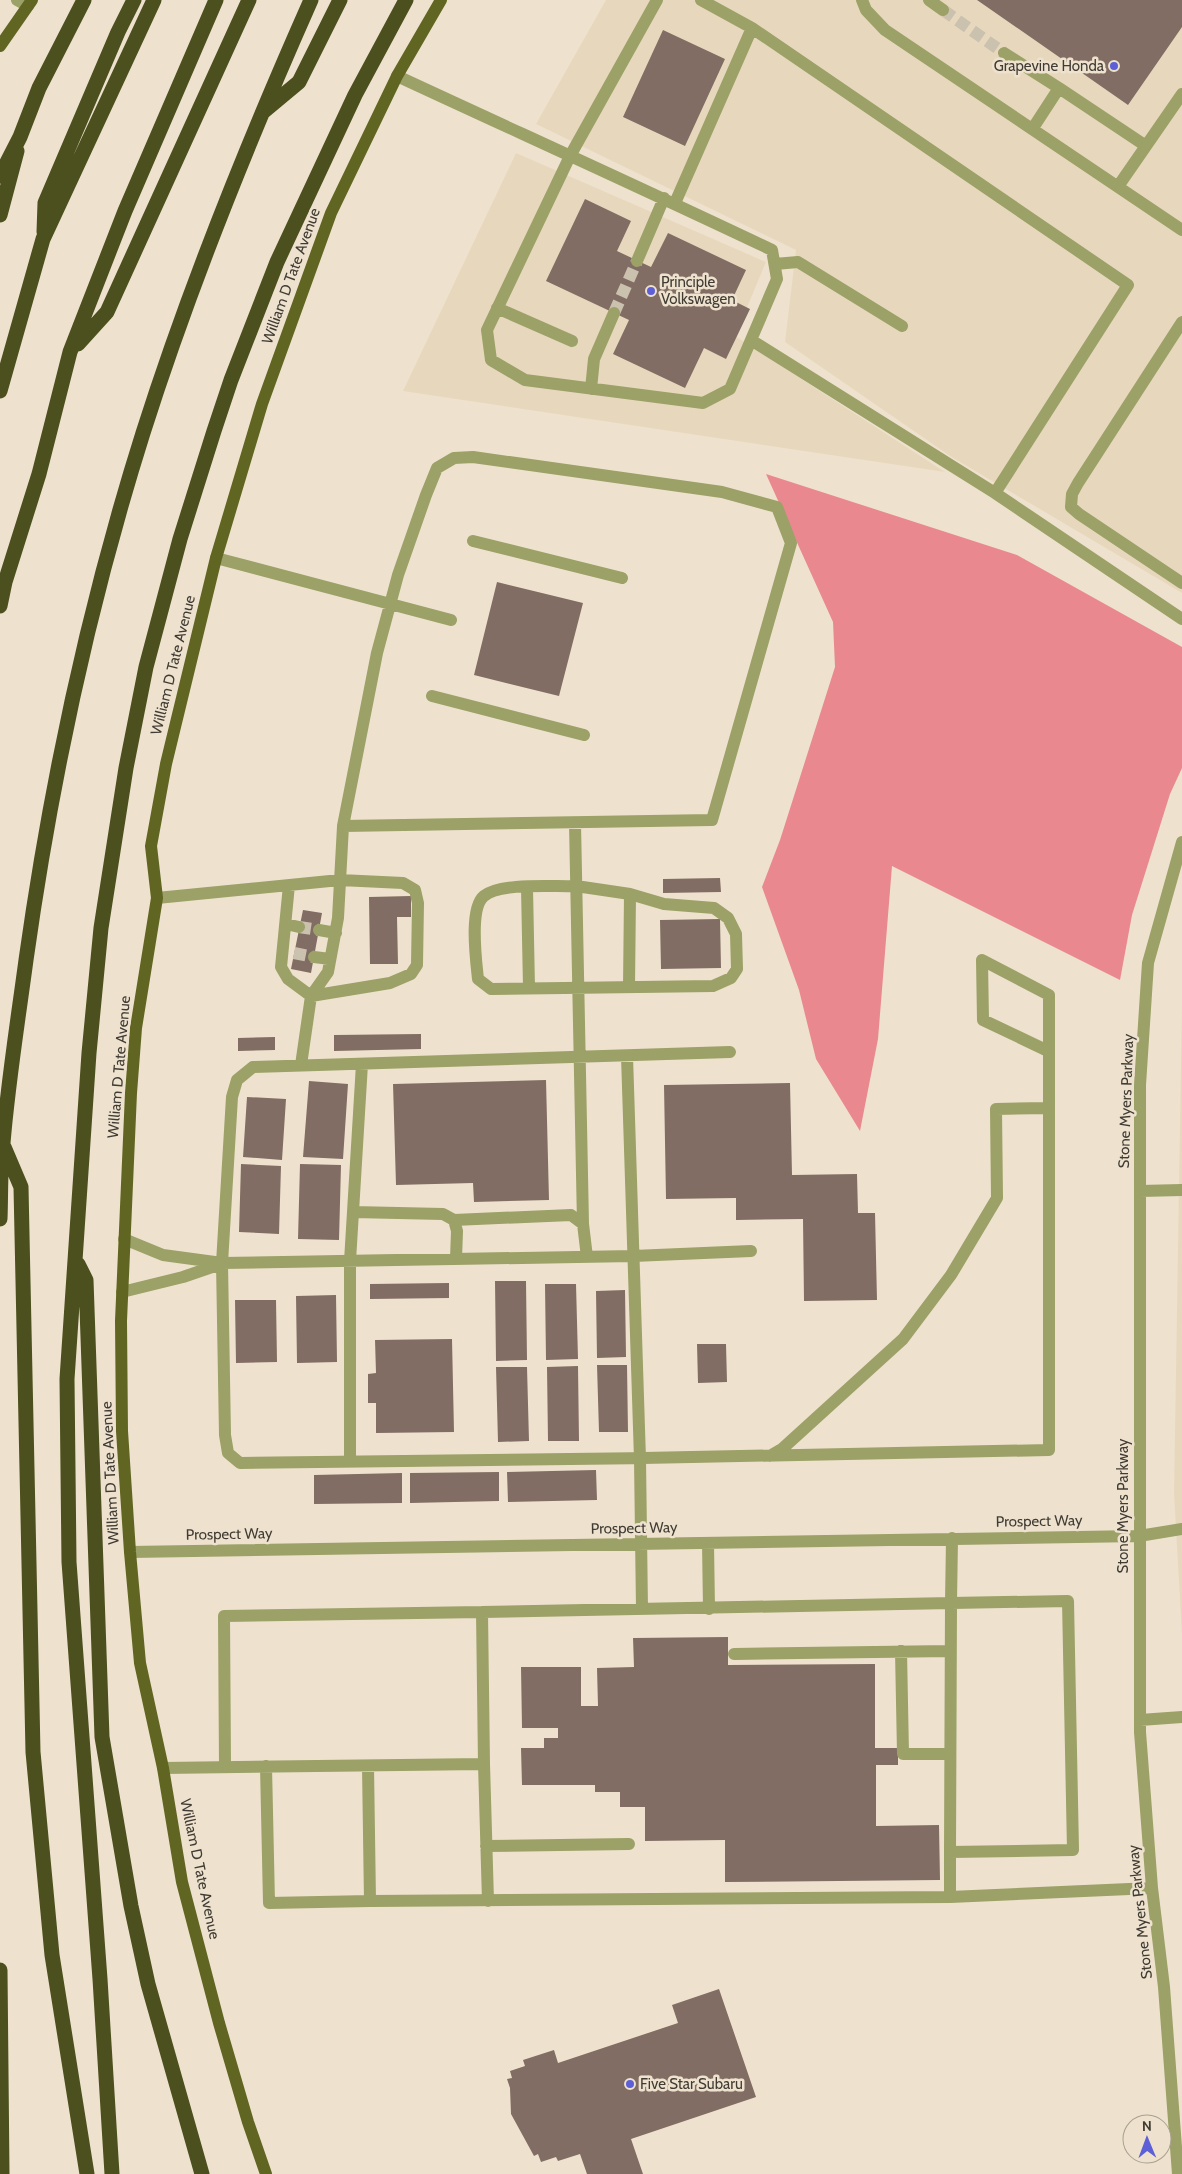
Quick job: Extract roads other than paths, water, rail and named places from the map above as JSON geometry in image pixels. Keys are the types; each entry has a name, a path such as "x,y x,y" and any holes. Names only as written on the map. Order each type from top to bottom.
{"highway":[{"path":"0,176 20,137 39,88 84,0"},
{"path":"44,239 45,203 118,32 134,0"},
{"path":"0,391 32,271 44,239 154,0"},
{"path":"0,606 5,582 38,474 70,352 125,212 216,0"},
{"path":"70,352 107,312 249,0"},
{"path":"0,1219 2,1144 38,872 60,761 90,627 143,434 182,316 260,115 311,0"},
{"path":"260,115 299,82 340,0"},
{"path":"112,2174 69,1562 67,1379 77,1261 89,1053 102,928 126,768 162,605 216,422 260,304 329,147 406,0"},
{"path":"0,214 12,174 20,137"},
{"path":"2,1144 21,1186 33,1752 52,1955 87,2174"},
{"path":"77,1261 86,1280 102,1737 131,1906 148,1984 202,2174"},
{"path":"0,1970 2,2174"}],"main road":[{"name":"William D Tate Avenue","path":"266,2174 248,2122 219,2023 182,1882 163,1768 140,1664 122,1431 122,1292 136,1028 157,898 151,846 166,764 216,558 262,404 331,213 397,76 441,0"},
{"path":"0,46 26,2"}],"street":[{"path":"397,76 570,156 670,201 772,250 777,279 730,389 704,403 525,380 491,360 487,330 570,156 656,0"},
{"path":"701,0 752,28 1128,285 995,493"},
{"path":"930,0 943,10"},
{"path":"859,1 885,30 1119,185 1182,230"},
{"path":"637,261 670,201 752,28"},
{"path":"1004,53 1146,146"},
{"path":"1033,128 1059,88"},
{"path":"1119,185 1182,94"},
{"path":"775,264 798,262 902,326"},
{"path":"497,308 572,341"},
{"path":"591,389 594,359 614,313"},
{"path":"1182,322 1078,483 1072,494 1071,506 1079,514 1182,583"},
{"path":"751,340 995,493 1182,619"},
{"path":"301,1065 311,996 328,972 336,934 344,826 377,653 426,495 438,468 454,458 473,457 722,492 777,507 791,543 712,820 344,826"},
{"path":"473,541 622,578"},
{"path":"216,558 451,620"},
{"path":"432,696 584,735"},
{"path":"575,823 583,1224 587,1257"},
{"name":"Stone Myers Parkway","path":"1178,2174 1164,1987 1152,1888 1140,1720 1140,1085 1148,963 1182,842"},
{"path":"157,898 340,880 403,883 415,890 418,903 416,965 411,974 390,983 311,996 288,979 281,967 289,952 286,924 290,885"},
{"path":"576,886 630,894 664,904 714,908 728,918 736,934 737,969 731,978 713,986 491,989 478,979 475,910 484,896 502,888 576,886"},
{"path":"527,888 529,988"},
{"path":"629,987 630,894"},
{"path":"286,924 300,927"},
{"path":"319,930 336,934"},
{"path":"314,957 330,960"},
{"path":"730,1052 253,1067 237,1080 232,1097 222,1264 225,1435 228,1453 240,1463 768,1457 1049,1450 1048,995 982,960 983,1020 1048,1051"},
{"path":"627,1056 640,1459 642,1609"},
{"path":"350,1462 350,1261 362,1064"},
{"path":"768,1457 782,1449 904,1340 951,1276 997,1198 996,1109 1048,1108"},
{"path":"1140,1191 1182,1190"},
{"path":"353,1212 444,1214 454,1220 571,1215 583,1224"},
{"path":"454,1220 457,1231 456,1259"},
{"path":"124,1239 163,1255 222,1264 633,1256 751,1251"},
{"path":"122,1292 183,1277 222,1264"},
{"name":"Prospect Way","path":"130,1552 1139,1536 1182,1529"},
{"path":"950,1898 949,1754 952,1538"},
{"path":"708,1543 709,1609"},
{"path":"225,1767 224,1616 709,1609 951,1602 1068,1601 1074,1850 950,1852"},
{"path":"482,1612 488,1901"},
{"path":"901,1651 903,1754 949,1754"},
{"path":"734,1654 950,1651"},
{"path":"1140,1720 1182,1718"},
{"path":"163,1768 484,1764"},
{"path":"266,1766 269,1903 950,1898 1152,1888"},
{"path":"368,1766 370,1901"},
{"path":"486,1846 629,1844"}],"tunnel":[{"path":"943,10 1004,53"},
{"path":"614,313 637,261"},
{"path":"299,927 319,930"},
{"path":"294,953 314,957"}],"place":[{"name":"Grapevine Honda","path":"1114,66"},
{"name":"Principle Volkswagen","path":"651,291"},
{"name":"Five Star Subaru","path":"630,2084"}]}
